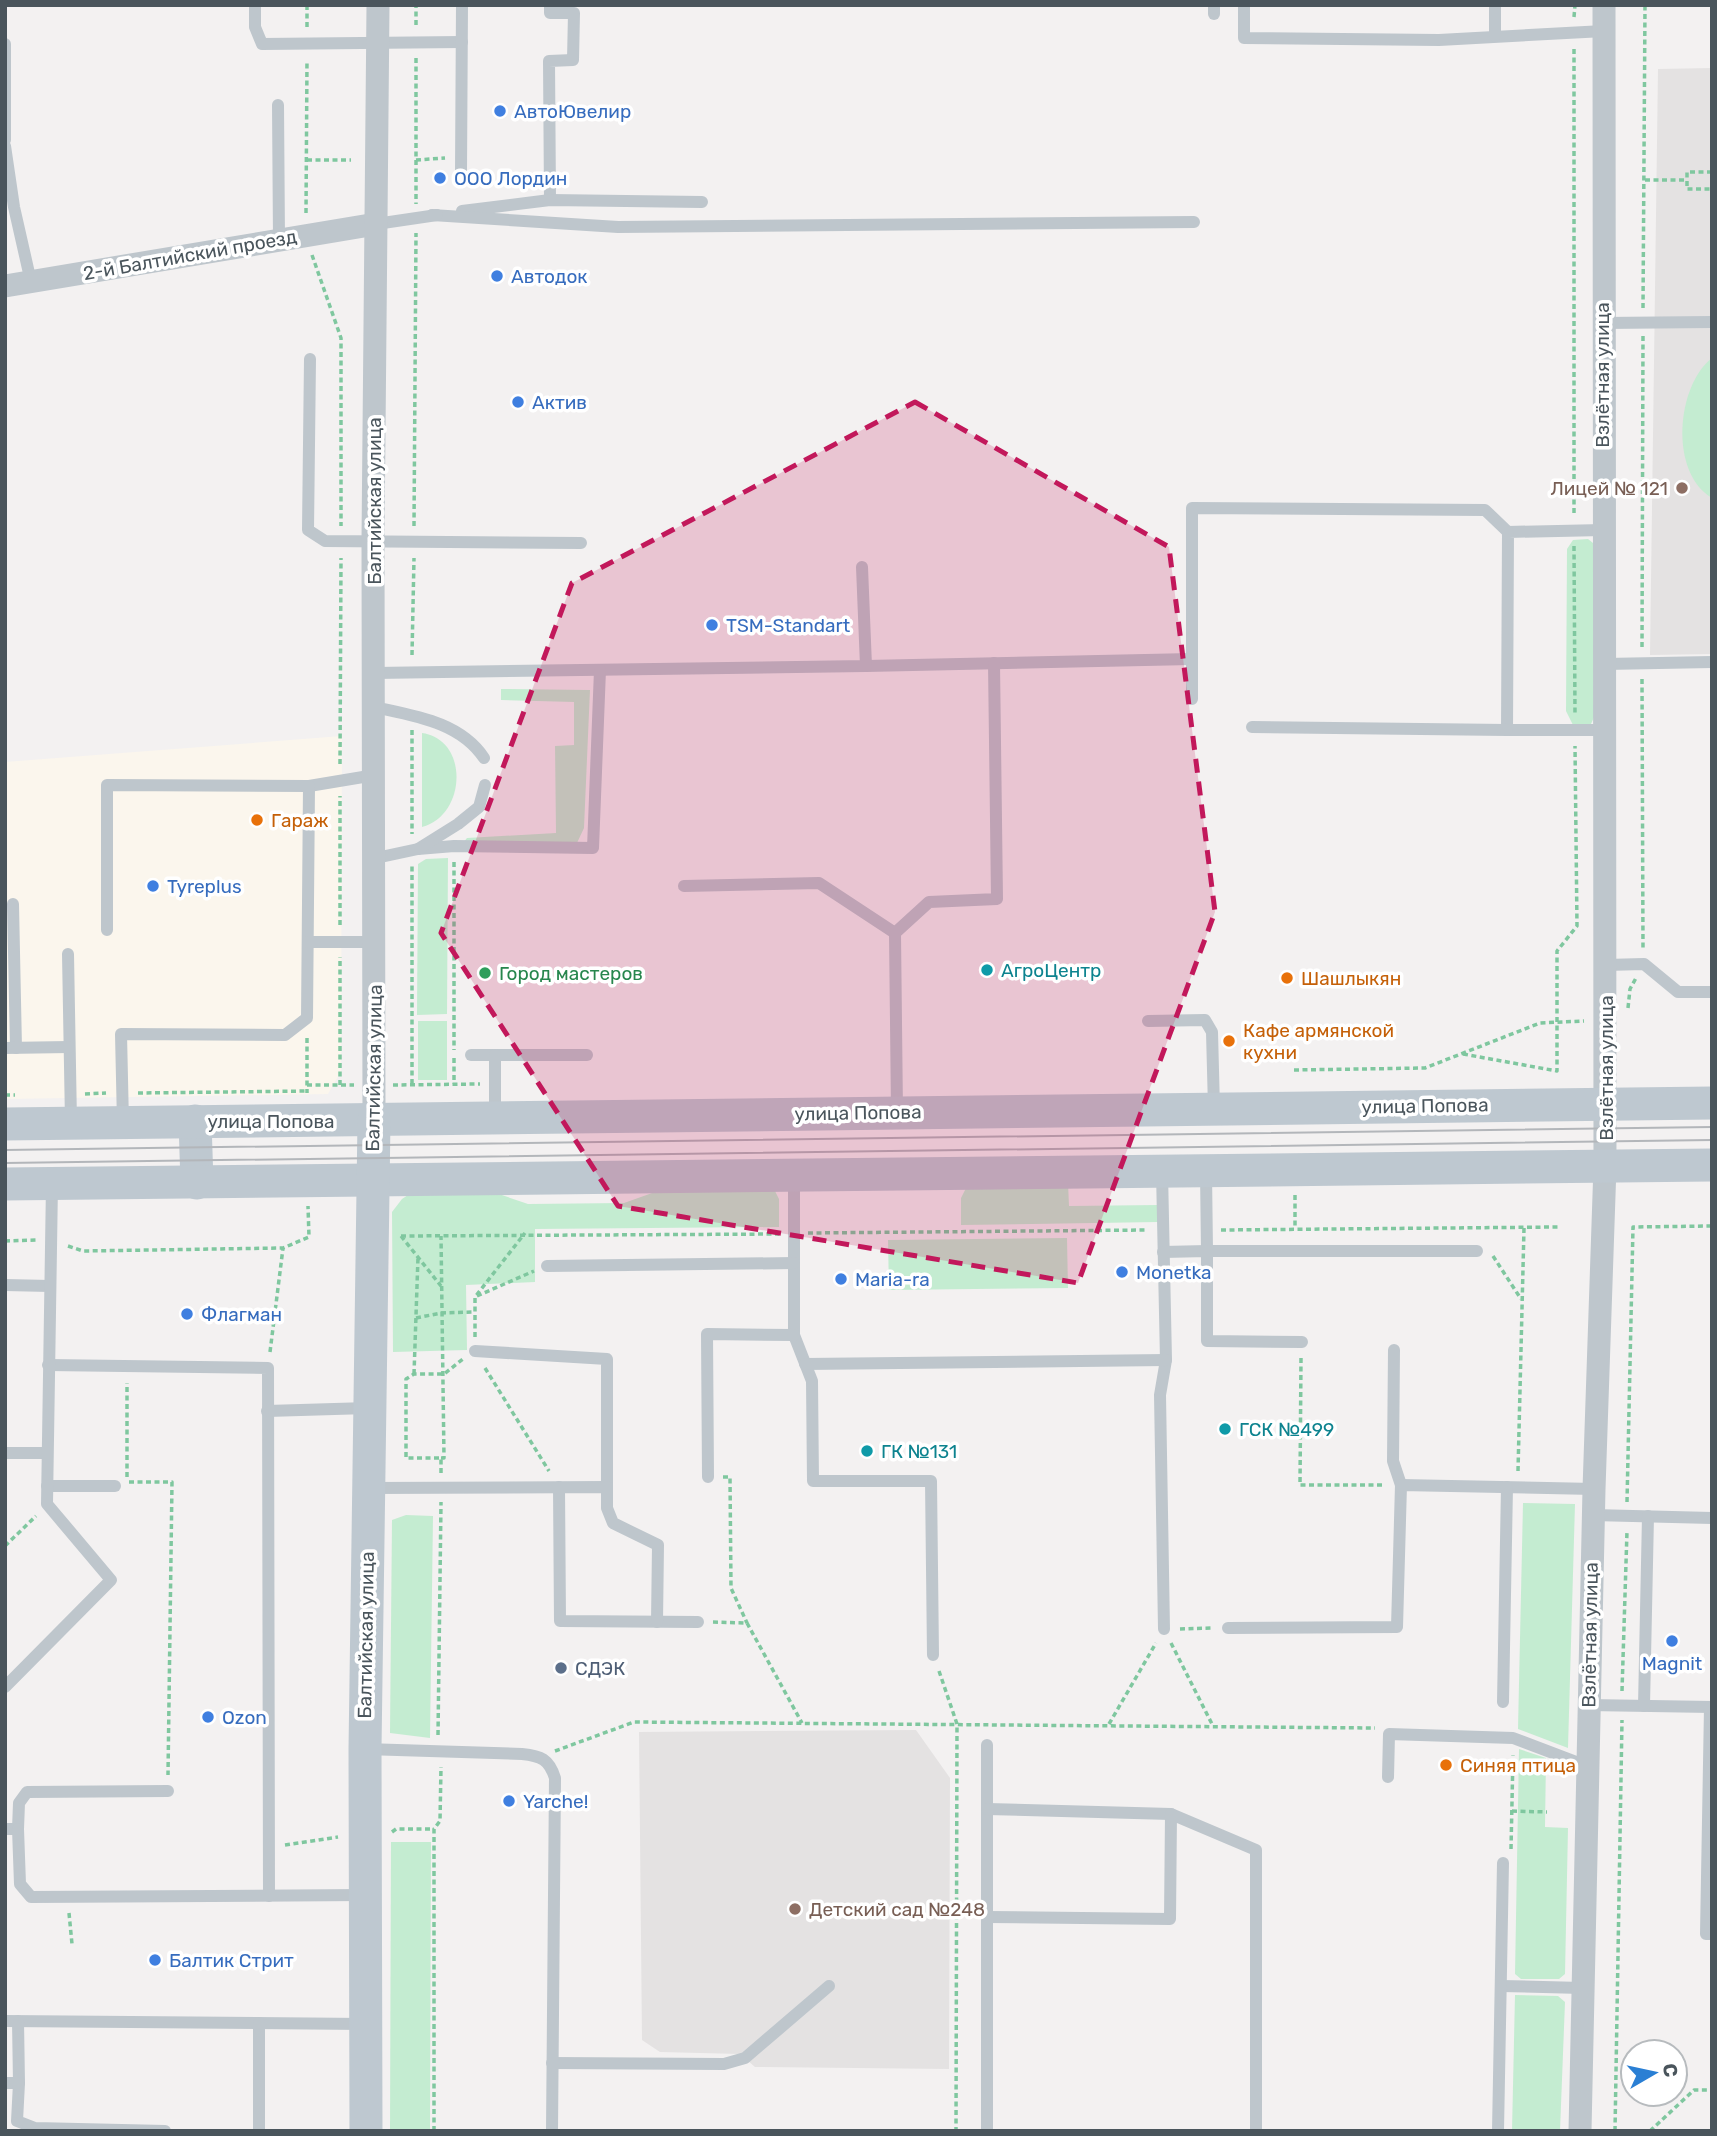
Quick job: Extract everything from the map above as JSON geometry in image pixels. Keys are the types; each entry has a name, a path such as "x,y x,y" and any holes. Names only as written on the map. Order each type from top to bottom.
{"main road":[{"name":"улица Попова","path":"12,1110 122,1108 195,1121 1712,1103"},
{"name":"Балтийская улица","path":"366,2131 365,1749 374,1120"},
{"path":"195,1121 197,1183"},
{"path":"5,1184 1712,1165"}],"street":[{"name":"Балтийская улица","path":"374,1120 376,858 373,540 378,5"},
{"name":"Взлётная улица","path":"1580,2131 1588,1704 1605,1166 1602,323 1604,5"},
{"name":"2-й Балтийский проезд","path":"5,286 376,224"}],"lane":[{"path":"255,5 255,27 262,44 461,42"},
{"path":"461,171 462,5"},
{"path":"550,5 550,13 574,13 573,60 549,61 550,200"},
{"path":"1244,5 1244,38 1439,40 1604,32"},
{"path":"1495,5 1495,36"},
{"path":"5,44 5,140"},
{"path":"278,105 279,240"},
{"path":"5,146 14,207 31,282"},
{"path":"376,224 550,200 702,202"},
{"path":"432,215 618,227 1194,222"},
{"path":"1602,323 1712,322"},
{"path":"310,359 308,530 325,541 581,543"},
{"path":"1192,699 1192,508 1485,510 1508,532 1603,530"},
{"path":"1507,730 1508,532"},
{"path":"862,567 866,666"},
{"path":"375,673 1192,659"},
{"path":"1605,664 1712,662"},
{"path":"897,1112 895,933 929,902 997,900 994,663"},
{"path":"376,858 454,846 593,848 600,670"},
{"path":"374,707 411,715 460,732 473,741 484,758"},
{"path":"1252,727 1605,730"},
{"path":"107,930 107,785 309,786 375,775"},
{"path":"415,850 458,824 479,807 485,785"},
{"path":"122,1108 121,1034 285,1035 307,1018 309,786"},
{"path":"684,886 819,883 895,933"},
{"path":"13,904 10,1048 69,1047"},
{"path":"308,942 376,942"},
{"path":"68,954 70,1109"},
{"path":"1606,965 1644,964 1678,992 1712,992"},
{"path":"1148,1021 1205,1020 1212,1032 1214,1109"},
{"path":"471,1055 587,1055"},
{"path":"495,1055 495,1118"},
{"path":"1206,1171 1207,1341 1302,1342"},
{"path":"1162,1172 1166,1360 1160,1395 1164,1629"},
{"path":"794,1177 794,1335 812,1381 813,1481 931,1481 933,1655"},
{"path":"5,1687 111,1580 47,1504 52,1184"},
{"path":"1163,1252 1483,1250"},
{"path":"547,1266 794,1263"},
{"path":"5,1285 50,1286"},
{"path":"708,1477 707,1334 794,1335"},
{"path":"1228,1628 1397,1627 1401,1485 1393,1461 1394,1350"},
{"path":"475,1351 607,1359 607,1508 612,1522 658,1545 657,1622"},
{"path":"805,1364 1166,1360"},
{"path":"48,1365 268,1368 269,1896"},
{"path":"267,1411 368,1408"},
{"path":"5,1453 47,1453"},
{"path":"1401,1485 1594,1489"},
{"path":"47,1486 115,1486"},
{"path":"559,1487 560,1621 698,1622"},
{"path":"368,1488 607,1487"},
{"path":"1503,1702 1507,1487"},
{"path":"1593,1515 1712,1518"},
{"path":"1644,1706 1648,1516"},
{"path":"1588,1704 1711,1707 1706,1934 1712,1934"},
{"path":"1388,1777 1389,1734 1513,1738 1587,1766"},
{"path":"987,1745 987,2131"},
{"path":"365,1749 541,1756 551,1764 555,1778 552,2131"},
{"path":"168,1791 27,1792 19,1803 12,1829 20,1884 31,1897 364,1895"},
{"path":"986,1809 1171,1814 1256,1850 1256,2131"},
{"path":"987,1917 1170,1919 1171,1814"},
{"path":"1498,2131 1503,1863"},
{"path":"552,2063 724,2064 745,2058 829,1986"},
{"path":"1501,1986 1582,1988"},
{"path":"165,2131 36,2127 17,2121 12,2083 12,2021 365,2024"},
{"path":"259,2023 259,2131"}],"path":[{"path":"307,5 306,236 341,338 340,1085"},
{"path":"412,673 416,5"},
{"path":"1628,1010 1630,989 1644,964 1642,663 1645,5"},
{"path":"416,160 461,157"},
{"path":"307,160 351,160"},
{"path":"1712,172 1687,172 1687,188 1712,189"},
{"path":"1645,180 1687,180"},
{"path":"411,715 415,850 412,1084"},
{"path":"454,846 454,1084"},
{"path":"1294,1070 1425,1068 1540,1023 1584,1021"},
{"path":"1462,1054 1557,1071 1557,1022"},
{"path":"307,1085 495,1083"},
{"path":"70,1109 122,1108 307,1091"},
{"path":"5,1095 12,1110"},
{"path":"1295,1193 1295,1230"},
{"path":"1615,2131 1633,1227 1712,1226"},
{"path":"1475,1227 1481,1238"},
{"path":"1207,1230 1558,1227"},
{"path":"441,1286 401,1236 1163,1230"},
{"path":"524,1233 475,1297 547,1266"},
{"path":"441,1235 444,1374 444,1458 441,1458"},
{"path":"5,1241 51,1240 83,1251 283,1248 309,1237"},
{"path":"268,1368 283,1248"},
{"path":"1483,1250 1522,1300"},
{"path":"418,1256 414,1374 444,1374"},
{"path":"416,1318 441,1312 475,1312"},
{"path":"1302,1342 1300,1485 1401,1485"},
{"path":"475,1351 559,1487"},
{"path":"127,1366 127,1482 172,1482 168,1791"},
{"path":"708,1477 730,1477 731,1588 802,1723"},
{"path":"5,1546 47,1504"},
{"path":"698,1622 747,1622"},
{"path":"1164,1629 1228,1628"},
{"path":"1109,1725 1164,1629"},
{"path":"1164,1629 1212,1725"},
{"path":"933,1655 957,1724 956,2131"},
{"path":"541,1756 634,1722 1212,1725 1382,1728 1389,1734"},
{"path":"1512,1811 1547,1812"},
{"path":"387,1836 396,1829 434,1829"},
{"path":"269,1848 338,1836"},
{"path":"67,1897 72,1944"},
{"path":"1650,2131 1695,2090 1712,2090"}],"highlighted area":[{"path":"915,402 1169,547 1215,912 1078,1283 618,1206 441,933 572,583"}],"shaded area":[{"name":"Лицей № 121","path":"1712,68 1712,654 1650,655 1658,69"},
{"path":"342,736 341,1071 328,1094 5,1099 5,762"},
{"name":"Детский сад №248","path":"916,1730 950,1778 949,2069 755,2067 740,2054 660,2052 642,2040 639,1732"}],"green space":[{"path":"1712,358 1712,498 1698,486 1689,470 1682,429 1691,388 1700,371"},
{"path":"1588,539 1598,547 1598,708 1591,724 1573,725 1566,711 1567,549 1573,540"},
{"path":"501,689 590,690 584,828 577,843 463,843 467,838 556,833 555,746 574,745 574,702 501,700"},
{"path":"422,733 438,739 448,749 455,763 457,778 447,809 437,820 422,827"},
{"path":"448,858 447,1014 417,1015 418,864 426,859"},
{"path":"418,1021 447,1021 447,1080 418,1080"},
{"path":"1068,1182 1069,1206 1158,1205 1158,1222 961,1225 961,1198 966,1188"},
{"path":"669,1187 774,1189 779,1199 779,1227 535,1229 535,1282 466,1285 467,1350 393,1352 392,1212 402,1199 414,1191 484,1189 528,1204 624,1203"},
{"path":"1067,1238 1068,1288 889,1290 888,1240"},
{"path":"1523,1503 1575,1504 1568,1748 1518,1729"},
{"path":"406,1515 433,1516 430,1738 390,1733 392,1520"},
{"path":"1519,1749 1546,1758 1545,1827 1568,1828 1565,1974 1559,1979 1521,1979 1515,1974"},
{"path":"391,1842 431,1842 430,2131 390,2131"},
{"path":"1515,1995 1558,1996 1565,2002 1560,2131 1512,2131"}],"tram line":[{"path":"5,1150 1712,1127"},
{"path":"5,1163 1712,1140"}],"place":[{"name":"АвтоЮвелир","path":"500,111"},
{"name":"ООО Лордин","path":"440,178"},
{"name":"Автодок","path":"497,276"},
{"name":"Актив","path":"518,402"},
{"name":"Лицей № 121","path":"1682,488"},
{"name":"TSM-Standart","path":"712,625"},
{"name":"Гараж","path":"257,820"},
{"name":"Tyreplus","path":"153,886"},
{"name":"АгроЦентр","path":"987,970"},
{"name":"Город мастеров","path":"485,973"},
{"name":"Шашлыкян","path":"1287,978"},
{"name":"Кафе армянской кухни","path":"1229,1041"},
{"name":"Monetka","path":"1122,1272"},
{"name":"Maria-ra","path":"841,1279"},
{"name":"Флагман","path":"187,1314"},
{"name":"ГСК №499","path":"1225,1429"},
{"name":"ГК №131","path":"867,1451"},
{"name":"Magnit","path":"1672,1641"},
{"name":"СДЭК","path":"561,1668"},
{"name":"Ozon","path":"208,1717"},
{"name":"Синяя птица","path":"1446,1765"},
{"name":"Yarche!","path":"509,1801"},
{"name":"Детский сад №248","path":"795,1909"},
{"name":"Балтик Стрит","path":"155,1960"}]}
